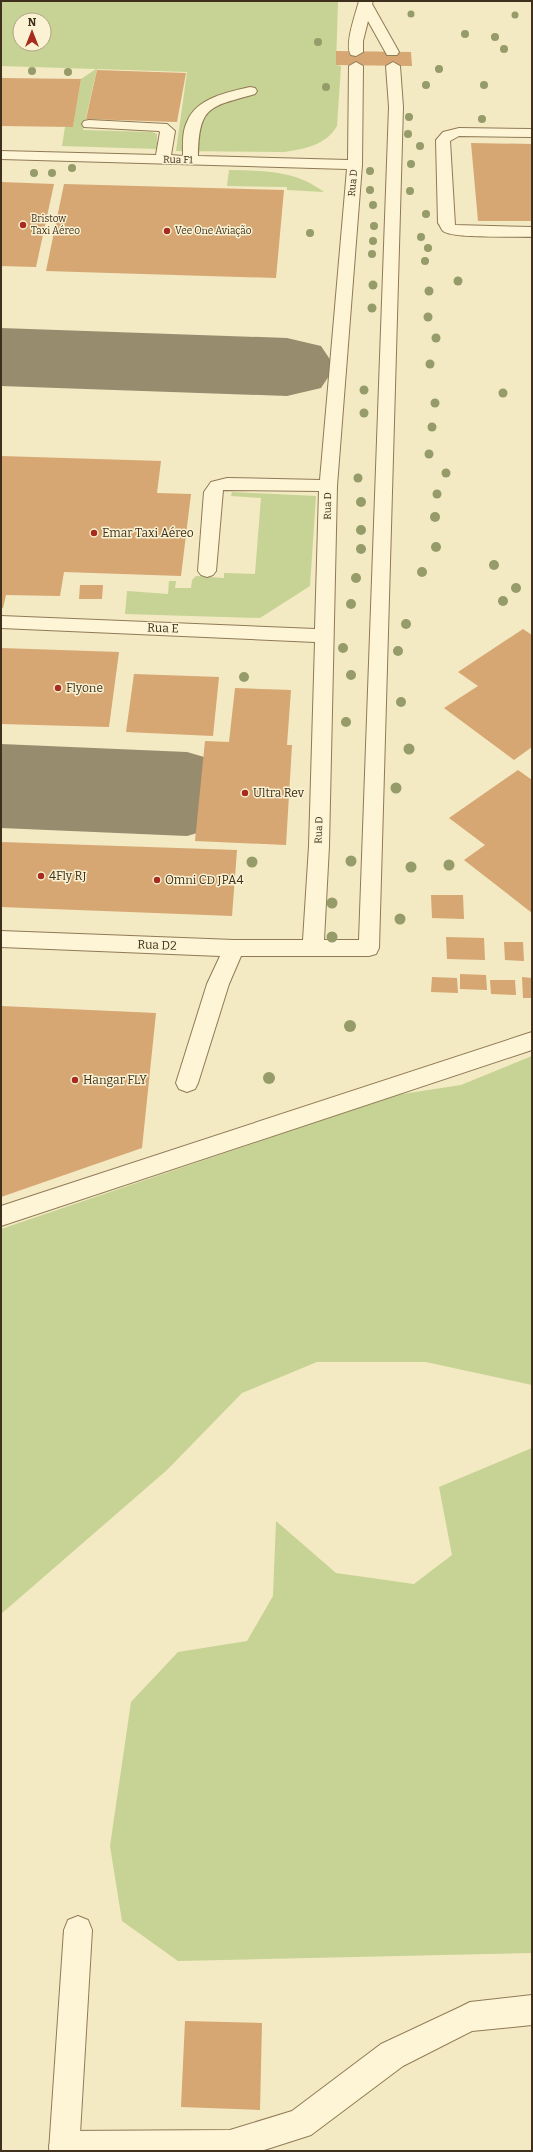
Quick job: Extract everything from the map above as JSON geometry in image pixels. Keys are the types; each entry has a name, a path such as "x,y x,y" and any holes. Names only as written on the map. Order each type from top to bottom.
{"street":[{"name":"Rua D","path":"313,947 319,846 328,486 355,165 356,41 366,3"},
{"name":"Rua D","path":"366,3 392,59"},
{"name":"Rua D2","path":"1,939 234,948 369,948 396,106 392,59"},
{"path":"190,160 192,128 196,116 219,101 250,91"},
{"path":"89,124 157,126 166,129 168,131 163,160"},
{"path":"532,133 458,132 448,135 443,140 446,223 449,228 456,231 532,232"},
{"name":"Rua F1","path":"1,155 355,165"},
{"path":"207,571 213,492 217,486 227,484 328,486"},
{"name":"Rua E","path":"1,622 325,636"},
{"path":"187,1083 218,984 234,948"},
{"path":"1,1216 532,1041"},
{"path":"78,1930 64,2149 230,2145 300,2124 392,2055 470,2017 532,2010"}],"green space":[{"path":"1,1 338,1 336,65 341,66 337,126 327,138 321,142 300,149 284,152 176,151 187,72 97,69 83,130 152,132 157,134 157,149 62,146 65,127 73,127 81,79 96,69 1,66"},
{"path":"229,170 278,173 302,179 324,192 287,190 287,187 227,186"},
{"path":"232,492 316,496 310,586 260,618 125,614 127,591 168,594 169,581 176,581 175,588 191,588 192,580 196,576 224,578 224,573 255,574 261,498 231,496"},
{"path":"532,1056 532,1385 426,1362 317,1362 242,1393 167,1470 1,1614 1,1229 396,1095 461,1085"},
{"path":"532,1448 532,1953 178,1961 122,1921 110,1846 131,1702 178,1652 247,1641 273,1596 276,1521 336,1573 414,1584 452,1555 439,1487"}],"building":[{"path":"336,51 411,52 412,66 336,65"},
{"path":"97,70 186,73 177,122 86,119"},
{"path":"1,78 81,79 73,127 1,126"},
{"path":"471,143 532,144 532,221 478,221"},
{"name":"Bristow Taxi Aéreo","path":"1,182 54,184 36,267 1,266"},
{"name":"Vee One Aviação","path":"64,184 284,190 276,278 46,271"},
{"name":"Emar Taxi Aéreo","path":"1,456 161,461 157,493 191,494 181,576 64,572 60,596 6,595 3,608 1,608"},
{"path":"80,585 103,585 102,599 79,599"},
{"path":"523,629 532,635 532,747 514,760 444,708 478,686 458,672"},
{"name":"Flyone","path":"1,648 119,652 109,727 1,724"},
{"path":"134,674 219,677 213,736 126,732"},
{"name":"Ultra Rev","path":"235,688 291,690 287,745 292,745 286,845 195,841 205,741 229,742"},
{"path":"518,770 532,780 532,913 464,860 485,845 449,818"},
{"name":"Omni CD JPA4","path":"1,842 237,850 232,916 1,907"},
{"path":"431,895 463,895 464,919 432,918"},
{"path":"446,937 484,938 485,960 447,959"},
{"path":"504,942 523,942 524,961 505,960"},
{"path":"460,974 486,975 487,990 460,989"},
{"path":"432,977 457,978 458,993 431,992"},
{"path":"522,977 532,978 532,998 523,998"},
{"path":"490,980 515,980 516,995 491,994"},
{"name":"Hangar FLY","path":"1,1006 156,1013 142,1148 1,1197"},
{"path":"185,2021 262,2023 260,2110 181,2107"}],"taxiway":[{"path":"1,357 287,367"},
{"path":"1,786 187,794"}],"place":[{"name":"Bristow Taxi Aéreo","path":"23,225"},
{"name":"Vee One Aviação","path":"167,231"},
{"name":"Emar Taxi Aéreo","path":"94,533"},
{"name":"Flyone","path":"58,688"},
{"name":"Ultra Rev","path":"245,793"},
{"name":"4Fly RJ","path":"41,876"},
{"name":"Omni CD JPA4","path":"157,880"},
{"name":"Hangar FLY","path":"75,1080"}]}
